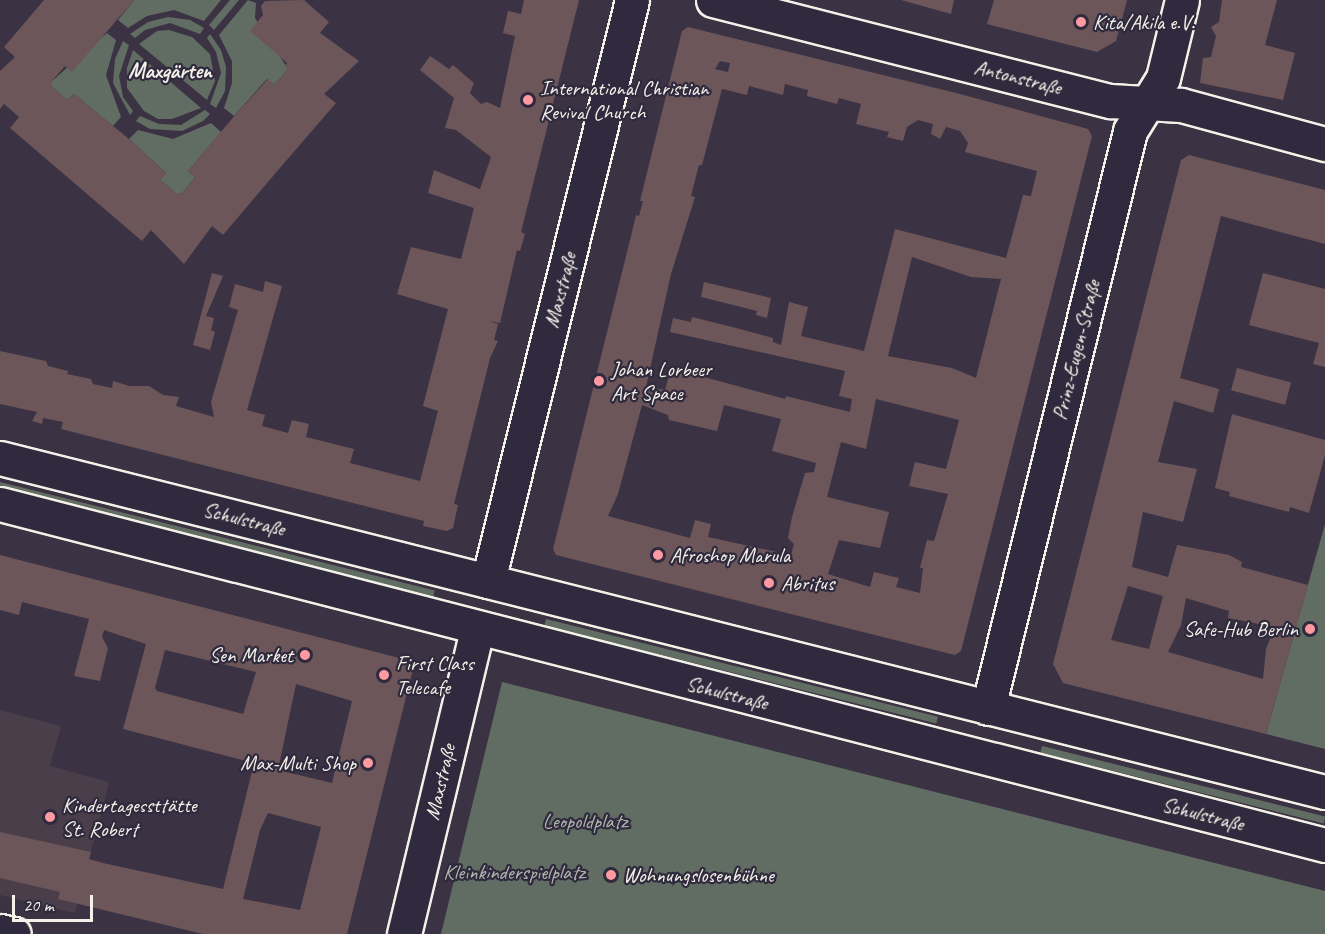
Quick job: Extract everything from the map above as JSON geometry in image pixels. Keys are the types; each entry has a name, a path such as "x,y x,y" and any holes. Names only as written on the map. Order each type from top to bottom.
{"main road":[{"name":"Maxstraße","path":"488,581 632,0"},
{"name":"Antonstraße","path":"713,0 1110,101 1181,105 1325,144"},
{"name":"Prinz-Eugen-Straße","path":"988,708 1130,131 1163,78 1182,0"},
{"name":"Schulstraße","path":"0,458 1325,792"},
{"name":"Schulstraße","path":"0,504 477,630 1325,845"},
{"path":"477,630 488,581"},
{"name":"Maxstraße","path":"404,934 477,630"},
{"path":"976,756 988,708"},
{"path":"0,931 14,934"}],"shaded area":[{"name":"Kindertagessttätte St. Robert","path":"0,710 61,726 50,766 109,782 75,913 0,895"}],"green space":[{"path":"134,0 221,0 204,21 174,10 147,16 128,28 118,20"},
{"path":"230,0 239,0 214,30 209,25"},
{"path":"248,0 256,3 255,18 288,69 274,85 267,79 234,116 224,108 232,83 232,61 219,35"},
{"path":"168,17 190,20 204,28 200,34 170,23 145,30 135,38 130,34 148,22"},
{"path":"169,30 192,37 210,54 215,81 207,100 139,44 157,31"},
{"path":"107,33 116,40 106,75 121,117 113,126 74,94 67,100 52,87 52,81"},
{"path":"210,34 221,50 226,67 225,91 216,108 210,104 221,73 216,52 207,38"},
{"path":"123,41 129,45 119,76 123,97 133,111 130,115 113,83 115,59"},
{"path":"133,50 201,108 172,119 158,119 144,111 127,88 127,68"},
{"path":"205,110 210,114 203,121 182,131 150,129 136,121 140,116 159,124 181,125"},
{"path":"211,123 221,132 188,171 195,177 182,193 176,193 160,180 166,173 129,139 138,130 173,139"},
{"path":"0,482 435,590 433,597 0,489"},
{"name":"Safe-Hub Berlin","path":"1325,524 1325,749 1266,734"},
{"path":"546,619 938,717 936,724 544,626"},
{"name":"Leopoldplatz","path":"502,682 1325,891 1325,934 441,934"},
{"path":"1042,746 1325,817 1324,823 1040,753"}],"building":[{"path":"44,0 134,0 72,72 65,66 52,81 52,87 67,100 74,94 129,139 166,173 160,180 176,193 182,193 195,177 188,171 236,114 268,79 274,85 288,69 285,66 287,63 250,31 263,15 261,6 265,1 304,0 329,22 320,33 359,61 324,94 336,103 223,235 212,226 184,264 151,230 142,241 10,128 19,117 4,104 0,109 0,71 15,57 4,47"},
{"path":"524,0 579,0 521,232 525,234 520,251 517,250 500,323 489,321 498,324 494,340 498,341 490,358 454,504 458,505 453,528 447,531 423,526 424,521 61,429 63,422 43,418 42,424 32,421 37,412 0,404 0,351 46,361 48,366 68,371 67,374 91,379 93,384 112,388 113,381 129,386 149,386 163,395 179,397 176,406 214,417 211,402 238,310 229,307 235,284 263,292 265,281 282,286 247,410 265,415 262,426 288,433 292,420 309,424 306,437 354,449 350,463 420,481 438,411 423,406 448,309 397,294 411,247 461,259 474,208 428,193 434,170 480,189 491,157 456,130 445,128 454,98 420,70 430,56 449,69 453,65 474,83 470,93 481,104 487,102 500,108 515,36 503,33 508,11 521,14"},
{"path":"901,0 954,0 951,14"},
{"path":"994,0 1127,0 1116,41 1097,52 987,24"},
{"path":"1222,0 1277,0 1265,45 1295,53 1283,100 1200,83 1203,58 1211,57 1216,36 1211,27 1219,22"},
{"path":"688,27 960,94 1088,129 1092,136 961,651 955,655 556,555 553,549 636,215 639,216 643,201 640,201 682,31","holes":["720,61 730,63 728,72 715,69","785,84 808,90 807,96 837,104 839,98 861,104 856,124 889,132 887,137 903,141 907,127 918,120 933,124 931,134 940,139 946,127 960,131 968,143 965,152 1037,171 1031,196 1023,195 1006,258 895,229 864,351 801,336 808,307 789,302 781,345 773,342 773,338 736,328 692,317 691,322 673,318 670,332 845,371 839,396 852,399 850,412 786,396 785,399 671,368 665,390 646,387 671,274 695,197 691,196 699,165 702,165 722,89 747,95 749,86 783,95","912,257 971,277 1001,279 976,378 952,368 888,356","876,399 959,420 946,469 915,462 909,486 948,494 934,541 927,540 920,568 923,568 920,593 896,587 899,578 874,572 870,587 828,574 839,540 880,548 889,512 827,497 841,442 866,449","642,405 668,415 669,420 717,431 724,405 781,419 772,451 816,463 814,472 805,473 792,517 788,538 794,544 791,555 708,537 711,524 695,520 690,538 608,516 618,494"]},
{"path":"1189,155 1325,190 1325,244 1221,216 1180,378 1219,389 1213,413 1174,401 1158,462 1197,469 1183,522 1143,512 1132,567 1168,577 1177,545 1229,555 1242,562 1241,567 1308,585 1266,734 1063,683 1053,664 1181,160","holes":["1128,586 1163,596 1149,649 1111,640","1186,598 1229,611 1228,618 1275,627 1266,649 1263,679 1168,652 1181,625"]},
{"path":"212,273 223,276 206,316 214,318 211,330 215,332 210,350 193,345"},
{"path":"1263,273 1325,289 1325,367 1313,364 1319,343 1249,325"},
{"path":"704,282 771,298 767,318 756,315 757,311 701,297"},
{"path":"1237,368 1291,382 1285,405 1231,390"},
{"path":"1232,414 1325,440 1325,455 1309,513 1290,507 1289,512 1229,496 1230,492 1215,488"},
{"path":"0,555 407,660 413,669 347,934 203,934 58,899 60,892 0,878 0,832 91,852 89,859 103,863 223,889 254,763 123,729 146,644 104,630 102,637 108,648 100,681 74,676 89,619 22,602 19,615 0,610","holes":["165,650 256,672 243,714 157,691 155,688","296,684 352,701 332,783 278,770","268,813 321,827 300,910 243,899 260,830"]}],"place":[{"name":"Kita/Akila e.V.","path":"1081,22"},
{"name":"International Christian Revival Church","path":"528,100"},
{"name":"Johan Lorbeer Art Space","path":"599,381"},
{"name":"Afroshop Marula","path":"658,555"},
{"name":"Abritus","path":"769,583"},
{"name":"Safe-Hub Berlin","path":"1310,629"},
{"name":"Sen Market","path":"305,655"},
{"name":"First Class Telecafe","path":"384,675"},
{"name":"Max-Multi Shop","path":"368,763"},
{"name":"Kindertagessttätte St. Robert","path":"50,817"},
{"name":"Wohnungslosenbühne","path":"611,875"}],"district":[{"name":"Maxgärten","path":"170,72"}],"park label":[{"name":"Kleinkinderspielplatz","path":"514,872"}]}
